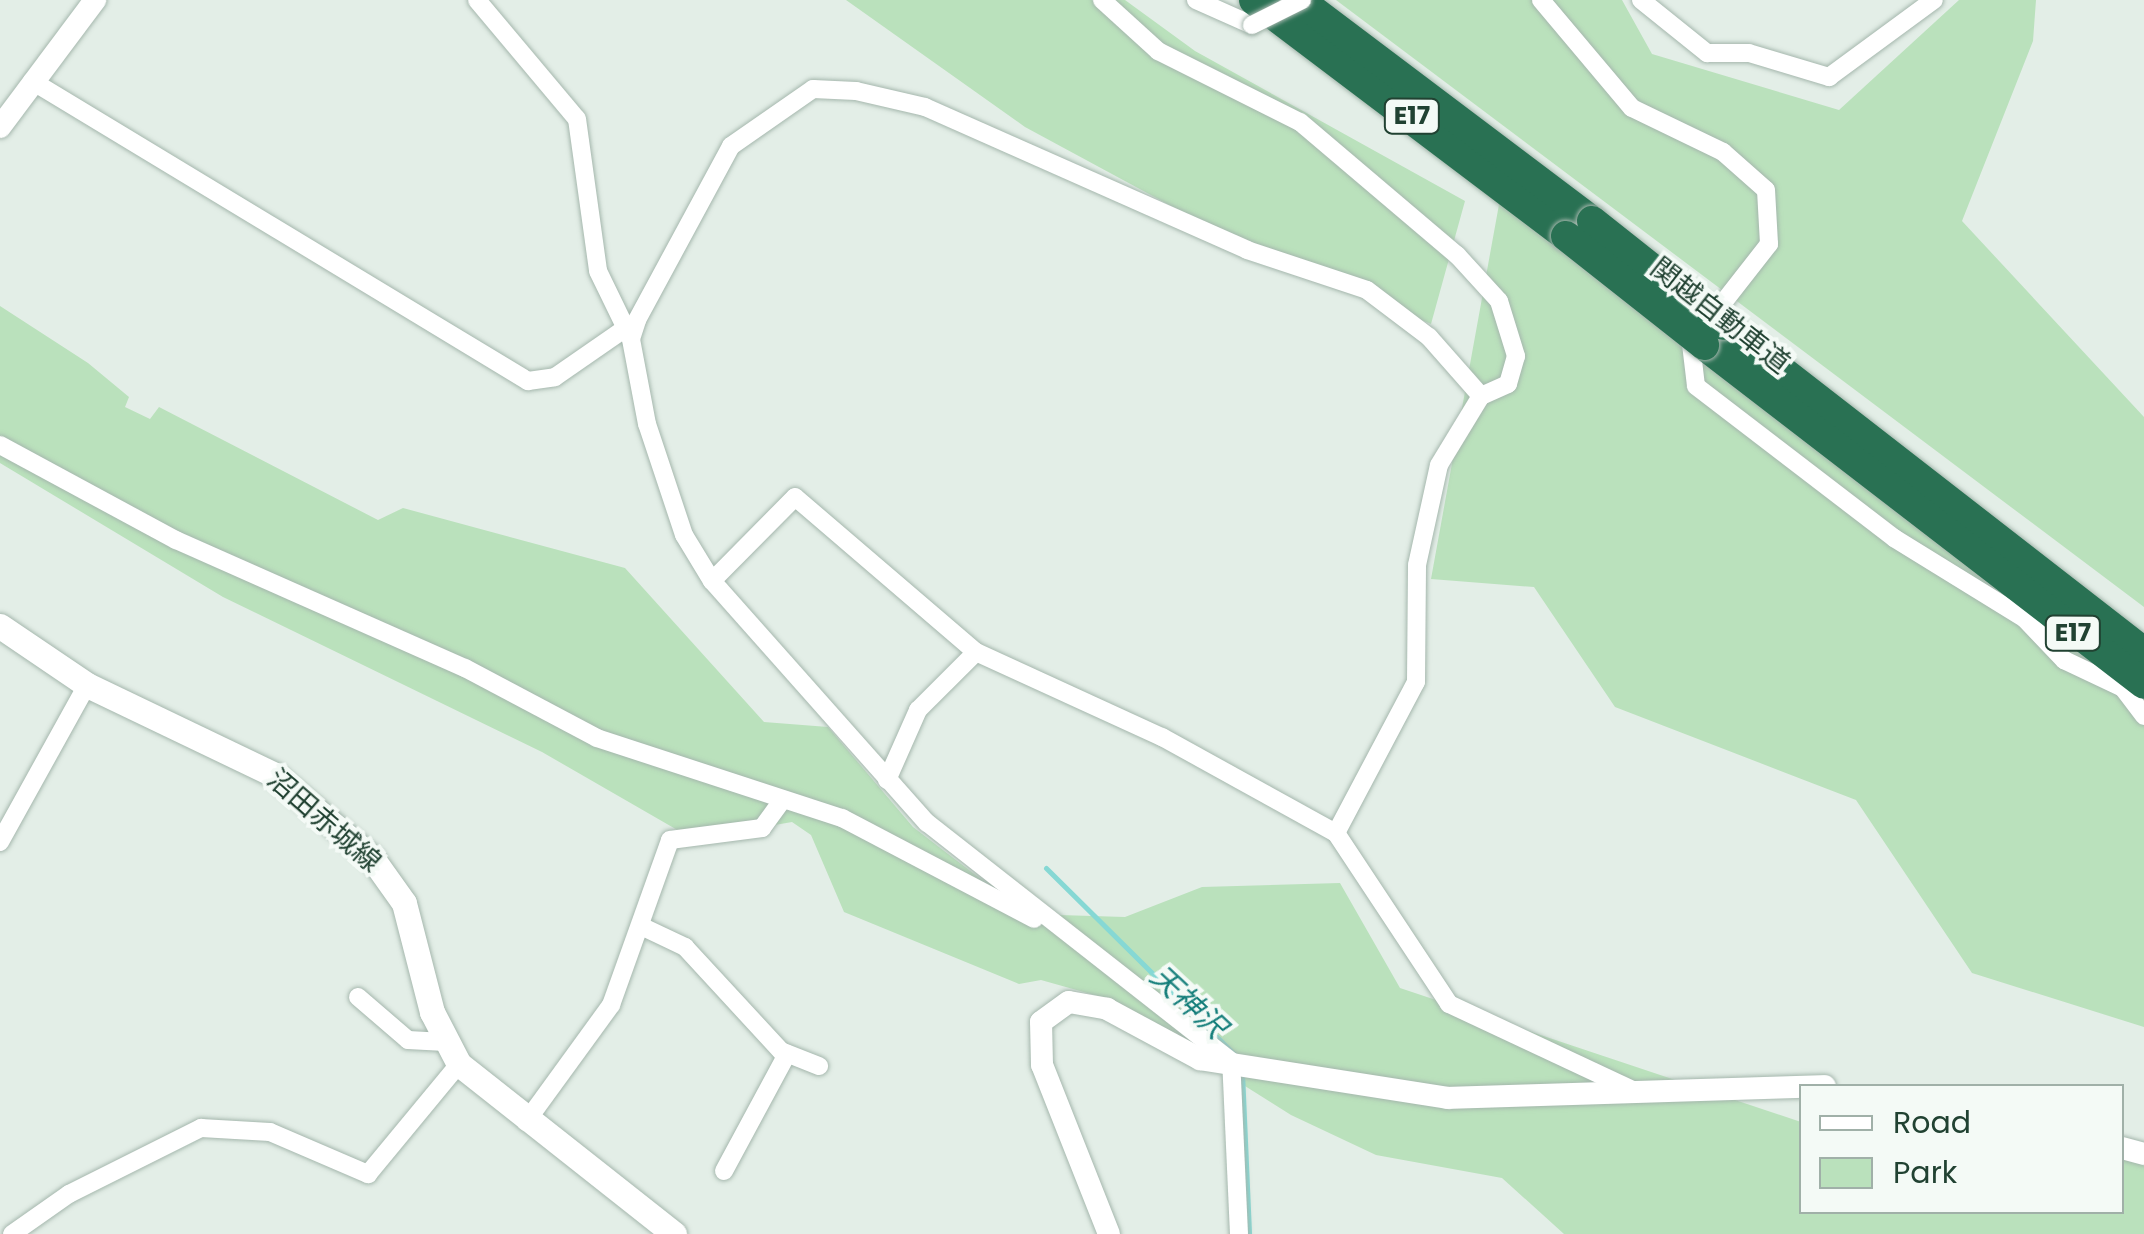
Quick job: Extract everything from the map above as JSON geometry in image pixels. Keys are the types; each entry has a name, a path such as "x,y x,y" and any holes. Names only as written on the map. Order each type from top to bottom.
{"highway":[{"name":"関越自動車道","path":"1301,0 1579,229 2008,569 2144,684"},
{"name":"関越自動車道","path":"1253,13 1579,229"},
{"name":"関越自動車道","path":"2008,569 2144,652"}],"main road":[{"name":"沼田赤城線","path":"0,626 87,685 252,761 372,858 404,903 445,1042 460,1064 526,1122 674,1234"}],"street":[{"path":"0,126 7,104 32,81 95,0"},
{"path":"476,0 577,119 595,255 627,334 666,480 712,582 887,780 1044,922 1214,1040 1231,1061 1239,1234"},
{"path":"1102,0 1158,51 1300,122 1457,255 1499,301 1516,356 1508,384 1481,396 1439,465 1416,580 1416,682 1336,834"},
{"path":"1196,0 1253,13 1301,0"},
{"path":"1541,0 1632,108 1722,152 1766,190 1769,244 1691,344 1696,386 1894,538 2024,619 2064,660 2123,688 2144,716"},
{"path":"1641,0 1707,53 1750,53 1829,76 1934,0"},
{"path":"32,81 528,381 555,377 627,334 731,146 813,90 856,91 941,114 1247,250 1368,290 1429,337 1481,396"},
{"path":"0,445 176,540 465,668 597,738 780,803 842,818 1044,922"},
{"path":"712,582 795,497 976,652 1162,738 1336,834 1449,1004 1640,1093"},
{"path":"887,780 918,710 976,652"},
{"path":"0,842 87,685"},
{"path":"526,1122 611,1005 670,840 762,828 780,803"},
{"path":"642,926 685,947 787,1054 819,1066"},
{"path":"358,997 408,1040 445,1042"},
{"path":"1109,1234 1042,1065 1041,1022 1054,1008 1089,1002 1185,1054 1448,1098 1799,1087"},
{"path":"724,1172 787,1054"},
{"path":"12,1234 69,1194 201,1128 270,1132 368,1174 460,1064"}],"green space":[{"path":"846,0 1125,0 1195,51 1465,201 1431,324 1247,247 1025,127"},
{"path":"1336,0 1622,0 1652,54 1839,110 1959,0 2036,0 2033,41 1962,221 2144,417 2144,607"},
{"path":"1500,199 1800,438 2144,668 2144,1027 1972,973 1856,800 1615,707 1534,587 1431,579"},
{"path":"0,306 88,363 129,397 125,407 150,419 159,407 378,520 403,508 625,568 764,722 828,727 913,827 1026,914 1125,917 1202,887 1340,883 1400,988 1799,1121 1799,1214 2124,1214 2124,1148 2144,1147 2144,1234 1564,1234 1502,1178 1376,1155 1291,1115 1105,998 1041,980 1019,984 844,912 811,835 792,822 693,839 542,752 223,597 0,463"}],"waterway":[{"name":"天神沢","path":"1046,868 1241,1061"},
{"name":"天神沢","path":"1242,1072 1249,1234"}]}
